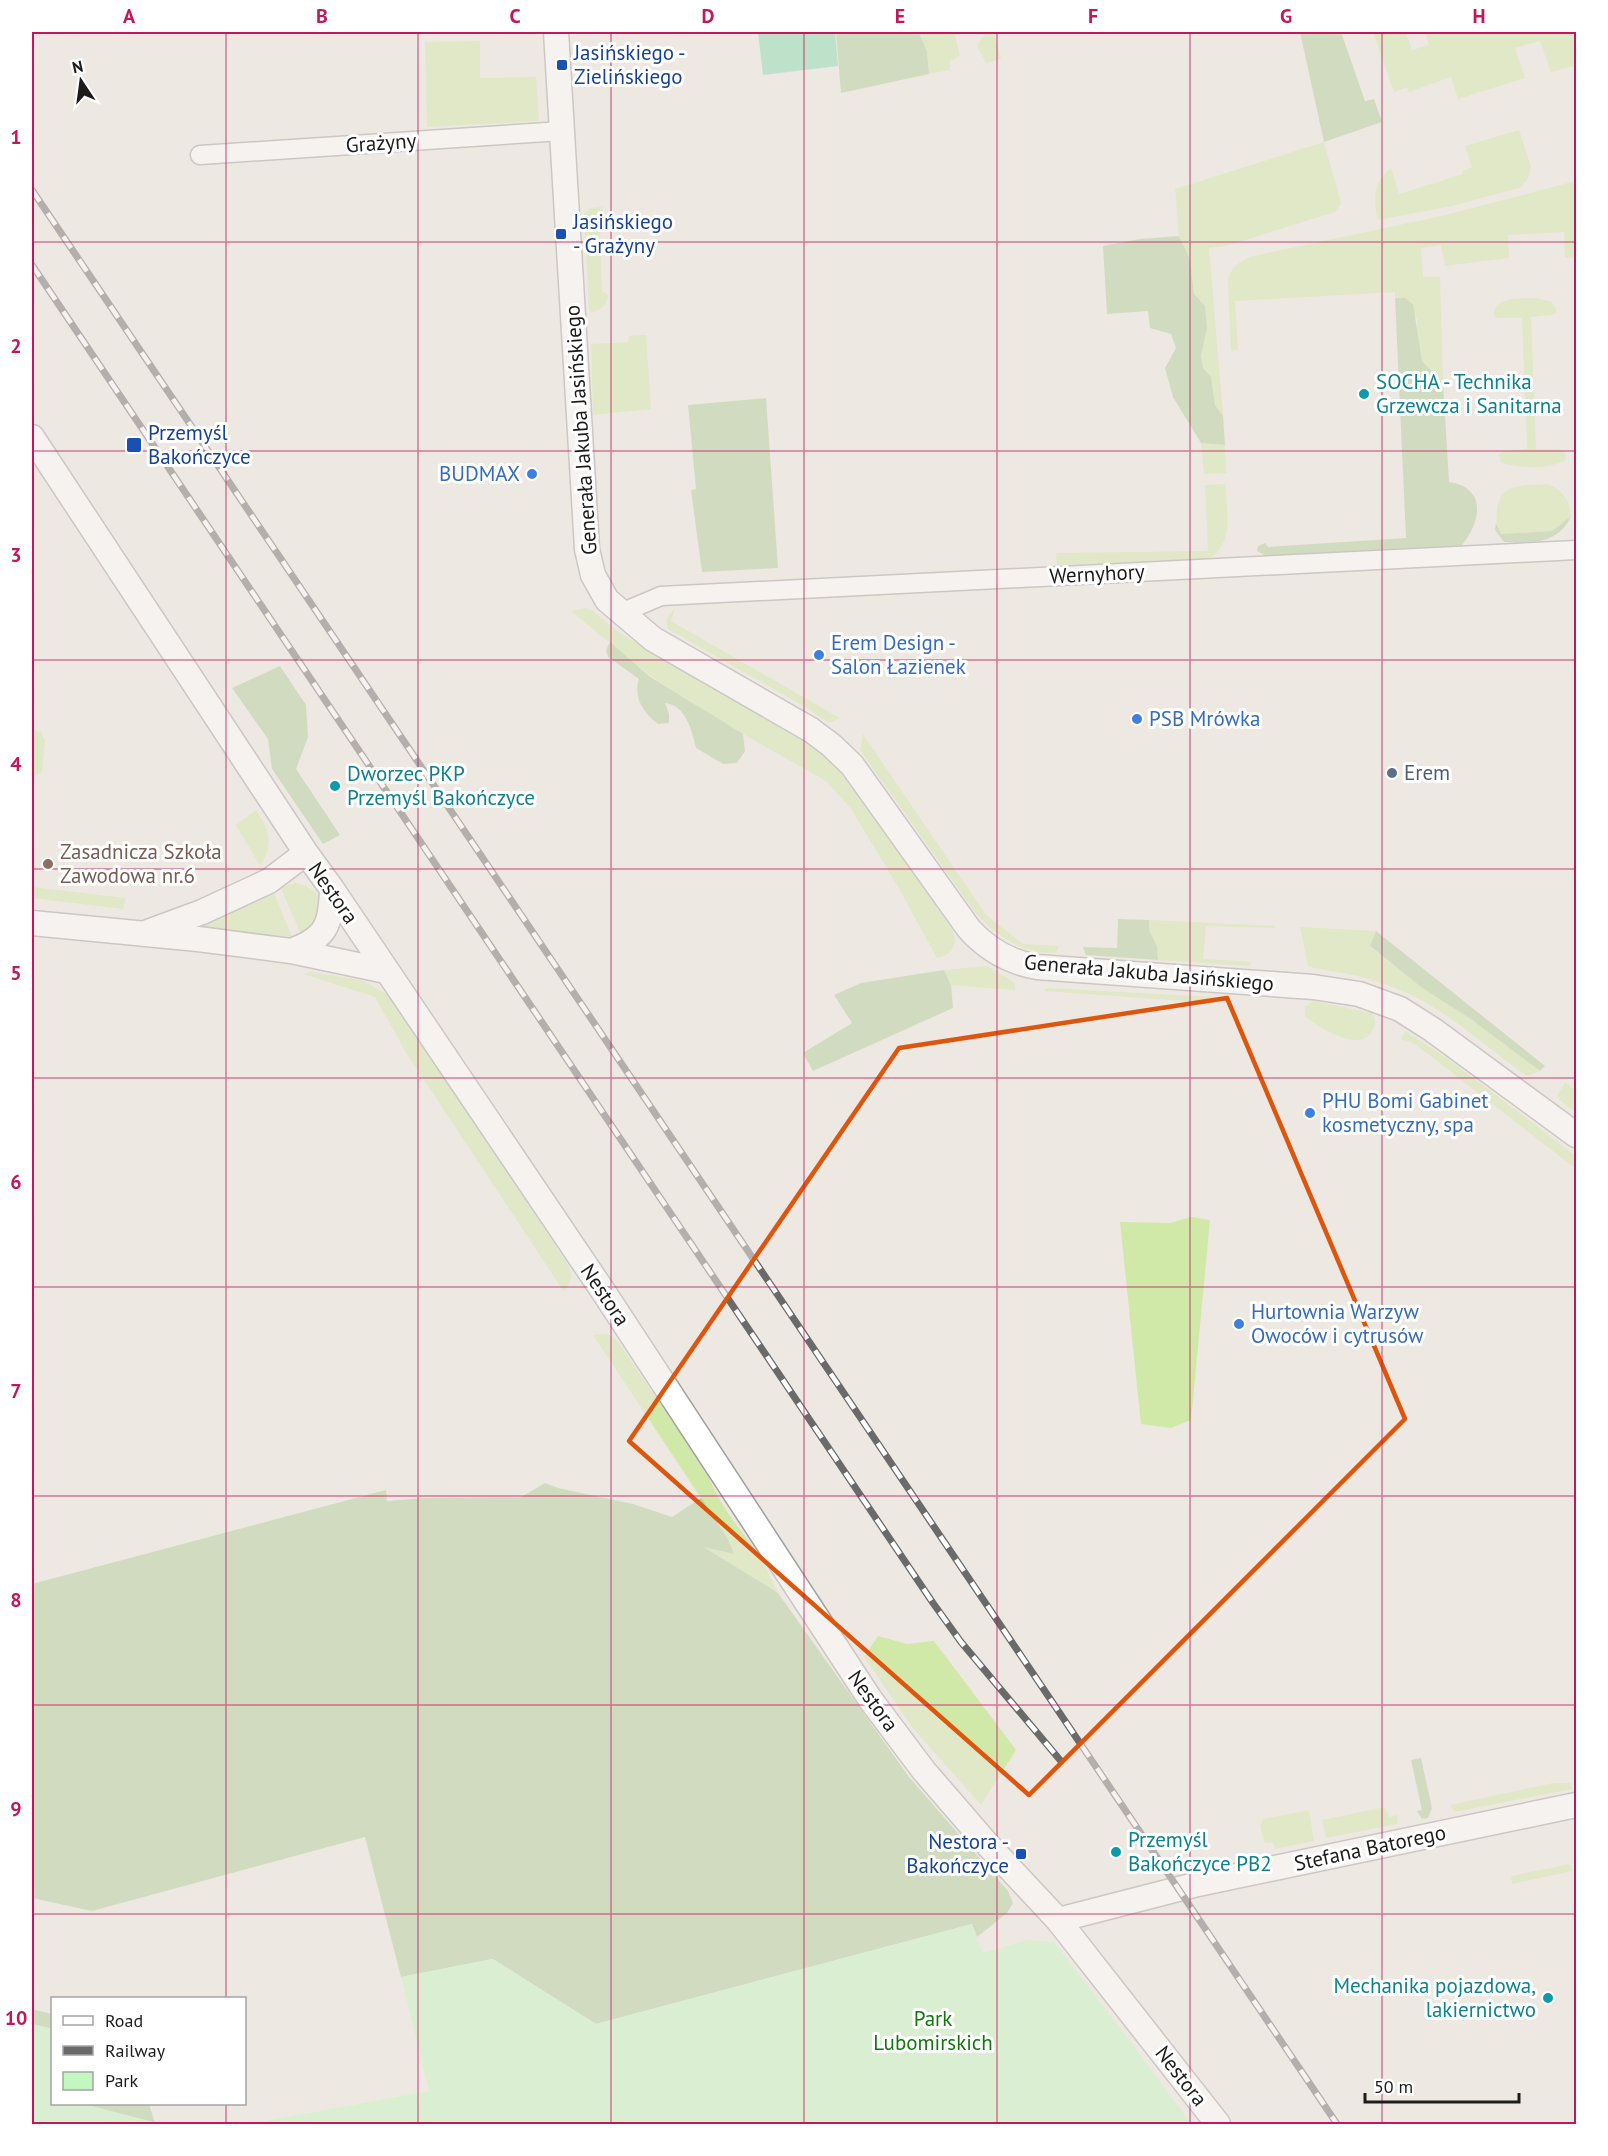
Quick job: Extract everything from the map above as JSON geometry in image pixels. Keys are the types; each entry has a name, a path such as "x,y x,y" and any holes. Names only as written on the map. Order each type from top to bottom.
{"street":[{"name":"Generała Jakuba Jasińskiego","path":"556,32 587,549 598,585 607,600 653,639 811,729 831,745 852,765 969,929 983,945 997,953 1023,965 1037,968 1313,987 1359,994 1400,1009 1433,1030 1576,1135"},
{"name":"Grażyny","path":"200,155 562,131"},
{"name":"Nestora","path":"32,436 306,853 332,888 605,1294 870,1699 924,1771 988,1845 1058,1920 1218,2124"},
{"name":"Wernyhory","path":"621,613 661,596 1576,549"},
{"path":"143,934 202,912 270,881 306,853"},
{"path":"291,951 310,944 321,934 332,915 332,888"},
{"path":"32,923 291,951 386,971"},
{"name":"Stefana Batorego","path":"1058,1920 1198,1884 1576,1805"}],"highlighted area":[{"path":"1227,998 1405,1419 1029,1795 629,1441 899,1048"}],"green space":[{"path":"758,32 835,32 838,66 763,75"},
{"path":"836,32 919,32 927,52 929,74 841,93"},
{"path":"919,32 954,32 960,56 950,61 950,70 929,74 927,52"},
{"path":"988,32 994,32 1001,59 986,63 977,46"},
{"path":"1300,32 1341,32 1365,101 1374,99 1382,122 1324,142"},
{"path":"1373,32 1406,32 1412,50 1429,45 1425,32 1576,32 1576,71 1573,66 1551,72 1540,41 1515,48 1525,78 1458,99 1451,77 1409,92 1407,87 1394,92"},
{"path":"480,41 480,78 536,77 539,121 427,127 425,42"},
{"path":"1519,130 1531,167 1528,179 1519,188 1452,206 1378,220 1375,205 1376,191 1381,179 1391,168 1399,194 1463,174 1462,171 1472,167 1465,146"},
{"path":"1324,142 1341,203 1335,212 1226,246 1209,248 1223,416 1215,405 1211,377 1203,369 1201,356 1207,328 1205,307 1194,295 1190,259 1179,236 1175,189"},
{"path":"1576,181 1576,258 1565,258 1564,232 1508,235 1509,258 1445,266 1441,245 1421,248 1423,277 1440,277 1443,383 1422,361 1417,336 1417,319 1405,298 1395,298 1395,292 1235,301 1238,350 1231,351 1228,281 1233,268 1244,260 1253,256 1446,215"},
{"path":"602,207 605,223 600,228 602,291 608,295 608,299 598,310 591,312 584,214 591,208"},
{"path":"1179,236 1190,259 1194,294 1205,306 1207,328 1201,356 1203,368 1211,377 1215,405 1223,416 1225,445 1201,443 1173,397 1165,368 1176,348 1171,334 1150,328 1148,311 1107,314 1103,246 1140,239"},
{"path":"1395,298 1405,298 1413,304 1422,361 1443,383 1449,482 1470,491 1477,508 1473,527 1468,537 1461,546 1266,556 1257,551 1258,546 1265,543 1268,547 1406,538"},
{"path":"1537,298 1552,302 1557,310 1555,314 1531,317 1536,449 1561,449 1565,453 1566,460 1542,467 1526,467 1501,463 1499,454 1504,451 1527,449 1522,318 1494,316 1498,304 1503,301"},
{"path":"646,335 651,409 593,415 591,344 628,342 629,336"},
{"path":"766,398 778,568 702,572 691,490 696,489 688,405"},
{"path":"1201,443 1225,445 1226,473 1204,474"},
{"path":"1225,484 1228,516 1225,537 1215,554 1206,559 1057,565 1056,553 1208,551 1205,485"},
{"path":"1548,484 1565,496 1571,516 1552,531 1501,534 1497,514 1499,501 1503,494 1515,487"},
{"path":"1571,516 1566,525 1552,537 1534,542 1504,542 1495,530 1496,523 1501,534 1552,531"},
{"path":"586,608 617,631 820,752 839,770 867,805 953,931 955,940 950,952 937,958 851,809 826,781 734,729 649,675 571,611"},
{"path":"675,608 671,621 840,718 829,723 807,708 668,629 666,619"},
{"path":"610,642 649,676 743,734 745,751 737,763 723,764 696,748 687,720 678,708 665,703 669,723 658,724 653,720 644,710 638,698 639,679 608,657 606,650"},
{"path":"280,666 306,705 308,737 296,769 340,835 323,844 272,769 268,739 232,688"},
{"path":"32,729 41,732 45,741 42,772 32,777"},
{"path":"863,734 986,915 1023,944 1059,946 1056,953 1032,950 1010,942 992,929 974,911 860,750"},
{"path":"256,810 267,831 269,844 260,866 236,825"},
{"path":"295,883 312,889 321,902 323,914 302,937 281,888"},
{"path":"32,887 126,898 123,909 32,898"},
{"path":"273,891 292,937 192,926"},
{"path":"1118,919 1149,920 1149,930 1157,946 1158,960 1086,955 1083,947 1117,948"},
{"path":"1149,920 1276,926 1273,928 1206,926 1203,959 1251,962 1249,966 1158,960 1157,946 1149,930"},
{"path":"1300,927 1376,931 1370,947 1421,987 1472,1020 1540,1071 1526,1075 1453,1020 1405,992 1366,978 1308,966"},
{"path":"1376,931 1545,1066 1540,1071 1472,1020 1421,987 1370,946"},
{"path":"987,966 1015,984 1015,990 951,985 944,970"},
{"path":"944,970 951,985 953,1008 813,1071 803,1053 852,1023 834,995 861,983"},
{"path":"311,972 361,980 389,995 567,1263 571,1278 564,1292 405,1051 375,997 303,974"},
{"path":"1047,988 1213,997 1214,1003 1044,991"},
{"path":"1313,1001 1372,1013 1375,1022 1373,1029 1366,1037 1359,1040 1329,1032 1305,1016 1305,1007"},
{"path":"1405,1031 1448,1059 1576,1156 1576,1169 1415,1044 1401,1039"},
{"path":"1565,1082 1576,1091 1576,1112 1557,1097"},
{"path":"1191,1217 1210,1220 1191,1420 1171,1428 1141,1424 1120,1222 1170,1223"},
{"path":"593,1335 612,1336 619,1343 708,1474 722,1503 760,1558 778,1593 701,1545 734,1553 728,1539"},
{"path":"545,1483 558,1488 633,1504 672,1517 701,1498 728,1539 734,1554 704,1547 778,1593 909,1777 1008,1891 1013,1903 1007,1913 977,1937 972,1924 596,2024 493,1959 401,1977 365,1837 92,1911 32,1898 32,1584 386,1490 387,1501 424,1498 521,1497"},
{"path":"878,1636 907,1644 934,1641 1016,1750 981,1805 912,1727 864,1657"},
{"path":"1421,1758 1432,1808 1428,1818 1422,1819 1417,1811 1422,1810 1411,1760"},
{"path":"1553,1783 1570,1783 1572,1789 1455,1812 1450,1805"},
{"path":"1385,1807 1389,1817 1398,1815 1397,1824 1326,1838 1322,1820"},
{"path":"1309,1810 1314,1841 1275,1849 1273,1842 1265,1843 1260,1826 1263,1819"},
{"path":"1570,1864 1572,1871 1512,1884 1511,1876"},
{"name":"Park Lubomirskich","path":"972,1924 983,1953 1027,1940 1054,1942 1191,2124 249,2124 429,2091 401,1977 492,1959 596,2024"},
{"path":"32,2009 51,2014 51,2029 32,2024"},
{"path":"32,2024 51,2029 51,2105 87,2105 161,2124 32,2124"},
{"path":"87,2105 149,2105 155,2123"}],"railway":[{"path":"32,190 1337,2124"},
{"path":"32,265 933,1603 961,1642 1060,1760"}],"place":[{"name":"Jasińskiego - Zielińskiego","path":"562,65"},
{"name":"Jasińskiego - Grażyny","path":"561,234"},
{"name":"SOCHA - Technika Grzewcza i Sanitarna","path":"1364,394"},
{"name":"Przemyśl Bakończyce","path":"134,445"},
{"name":"BUDMAX","path":"532,474"},
{"name":"Erem Design - Salon Łazienek","path":"819,655"},
{"name":"PSB Mrówka","path":"1137,719"},
{"name":"Erem","path":"1392,773"},
{"name":"Dworzec PKP Przemyśl Bakończyce","path":"335,786"},
{"name":"Zasadnicza Szkoła Zawodowa nr.6","path":"48,864"},
{"name":"PHU Bomi Gabinet kosmetyczny, spa","path":"1310,1113"},
{"name":"Hurtownia Warzyw Owoców i cytrusów","path":"1239,1324"},
{"name":"Przemyśl Bakończyce PB2","path":"1116,1852"},
{"name":"Nestora - Bakończyce","path":"1021,1854"},
{"name":"Mechanika pojazdowa, lakiernictwo","path":"1548,1998"}]}
